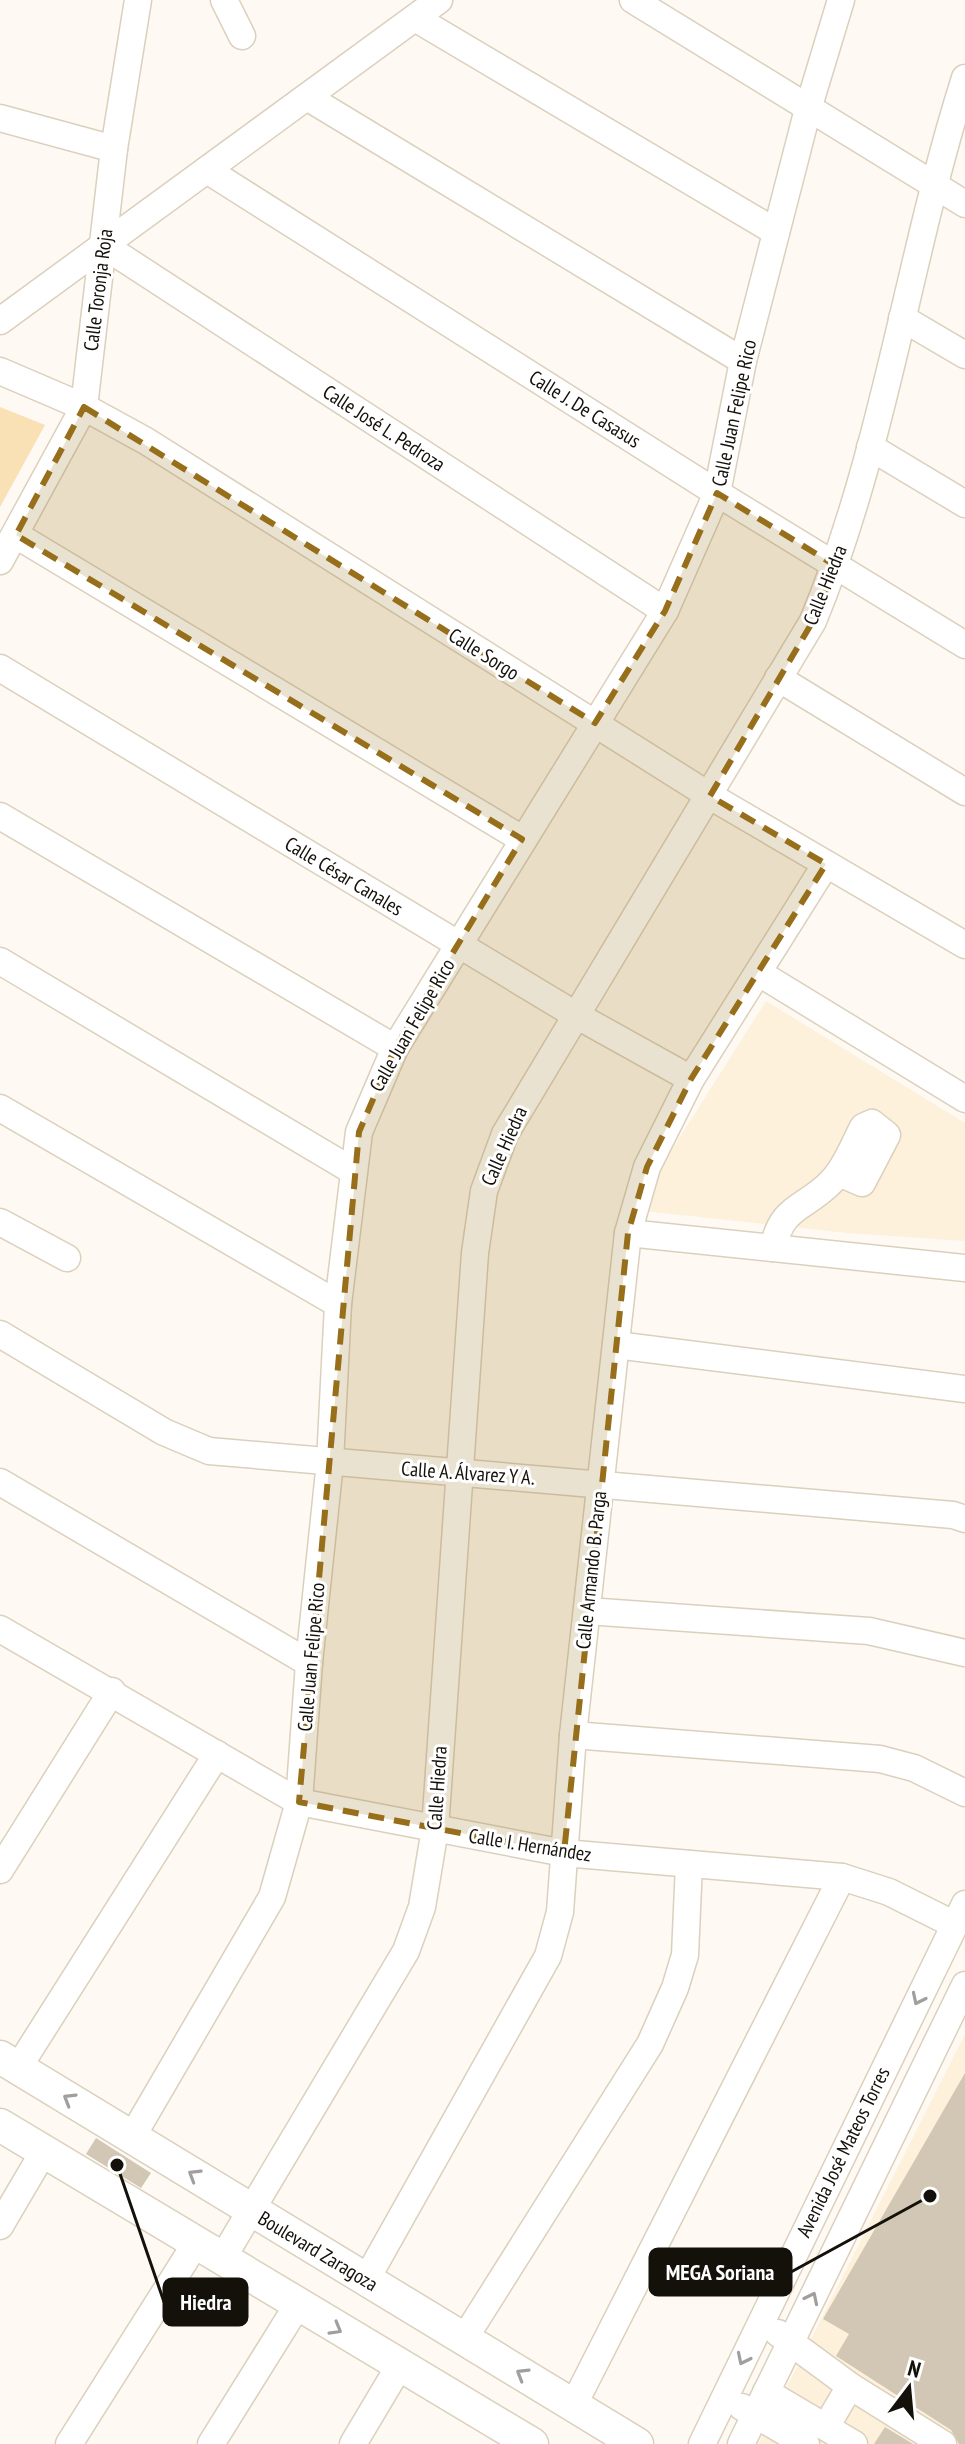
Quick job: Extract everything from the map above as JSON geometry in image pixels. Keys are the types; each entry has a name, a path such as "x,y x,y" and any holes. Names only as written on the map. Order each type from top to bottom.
{"main road":[{"name":"Boulevard Zaragoza","path":"9,2063 637,2444"},
{"path":"0,2125 297,2306 400,2365 494,2434 532,2444"}],"street":[{"name":"Calle Toronja Roja","path":"0,561 84,407 114,149 138,0"},
{"path":"224,0 242,36"},
{"path":"0,321 439,0"},
{"path":"633,0 965,204"},
{"name":"Calle Juan Felipe Rico","path":"132,2137 272,1897 299,1802 309,1663 330,1462 338,1304 353,1171 367,1106 395,1048 665,611 717,493 743,361 808,109 841,0"},
{"path":"415,18 776,232"},
{"name":"Calle Hiedra","path":"69,2444 209,2251 253,2211 406,1951 422,1907 435,1829 475,1253 484,1191 505,1134 574,1014 710,796 813,621 836,566 870,447 934,185 965,78"},
{"path":"307,97 743,361"},
{"path":"0,118 114,149"},
{"name":"Calle J. De Casasus","path":"207,170 717,493 965,645"},
{"name":"Calle José L. Pedroza","path":"103,245 665,611"},
{"path":"902,318 965,355"},
{"name":"Calle Sorgo","path":"0,371 84,407 146,441 710,796 965,945"},
{"path":"870,447 965,504"},
{"path":"16,535 522,839"},
{"name":"Calle César Canales","path":"0,668 574,1014 691,1079"},
{"path":"778,678 965,792"},
{"path":"0,816 395,1048"},
{"name":"Calle Armando B. Parga","path":"366,2280 548,1956 560,1912 573,1735 628,1233 647,1167 691,1079 826,864"},
{"path":"0,961 353,1171"},
{"path":"759,973 965,1099"},
{"path":"0,1108 338,1304"},
{"path":"773,1248 776,1232 788,1211 830,1184 839,1173"},
{"path":"0,1222 67,1258"},
{"path":"628,1233 965,1268"},
{"name":"Calle A. Álvarez Y A.","path":"0,1334 164,1432 196,1447 330,1462 953,1515 965,1519"},
{"path":"616,1345 965,1389"},
{"path":"0,1482 309,1663"},
{"path":"587,1611 869,1631 965,1653"},
{"name":"Calle I. Hernández","path":"1,1632 112,1691 299,1802 564,1853 842,1877 960,1915"},
{"path":"0,1870 112,1691"},
{"path":"573,1735 880,1759 914,1768 965,1793"},
{"path":"9,2063 217,1754"},
{"path":"464,2339 650,2044 675,1988 685,1955 689,1864"},
{"path":"573,2406 842,1877"},
{"name":"Avenida José Mateos Torres","path":"702,2444 960,1915"},
{"path":"934,1965 965,1984"},
{"name":"Avenida José Mateos Torres","path":"741,2444 965,1984"},
{"path":"0,2226 44,2151"},
{"path":"211,2444 297,2306"},
{"path":"761,2322 850,2386 937,2442"},
{"path":"353,2444 400,2365"},
{"path":"826,2427 850,2386"},
{"path":"725,2397 760,2403 826,2427 854,2444"},
{"path":"760,2403 790,2440"}],"highlighted area":[{"path":"84,407 595,723 665,611 717,493 836,566 813,621 710,796 826,864 691,1079 647,1167 628,1233 564,1853 299,1802 359,1132 395,1048 522,839 16,535"}],"shaded area":[{"path":"0,407 45,425 0,507"},
{"path":"766,1001 965,1123 965,1241 847,1233 644,1211 647,1189"},
{"path":"965,2034 965,2444 758,2444"}],"building":[{"path":"965,2073 965,2444 959,2444 951,2430 836,2356 849,2334 823,2319"},
{"path":"96,2138 151,2173 141,2188 86,2154"},
{"path":"885,2427 913,2444 874,2444"}],"place":[{"name":"Hiedra","path":"117,2165"},
{"name":"MEGA Soriana","path":"930,2196"}]}
